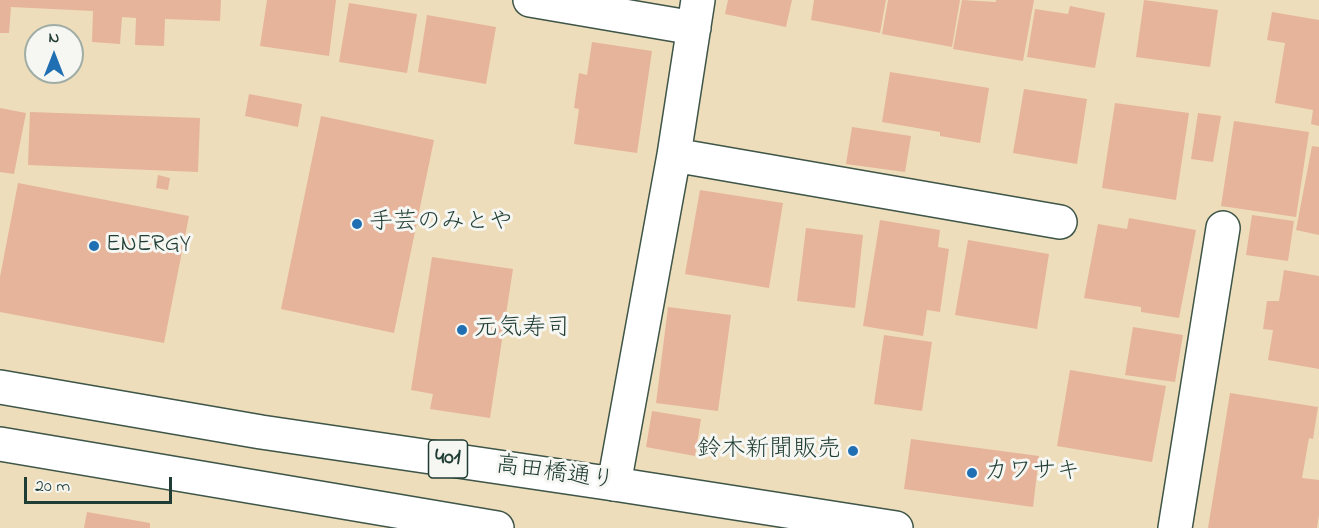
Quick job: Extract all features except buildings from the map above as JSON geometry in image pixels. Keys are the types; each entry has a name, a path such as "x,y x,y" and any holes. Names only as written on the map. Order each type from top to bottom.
{"main road":[{"path":"530,0 696,14 674,155 614,484"},
{"path":"674,155 1060,222"},
{"path":"1175,528 1223,228"},
{"name":"高田橋通り","path":"0,387 261,432 896,528"},
{"path":"0,444 497,528"}],"place":[{"name":"手芸のみとや","path":"357,224"},
{"name":"ENERGY","path":"94,246"},
{"name":"元気寿司","path":"462,330"},
{"name":"鈴木新聞販売","path":"853,451"},
{"name":"カワサキ","path":"972,473"}]}
